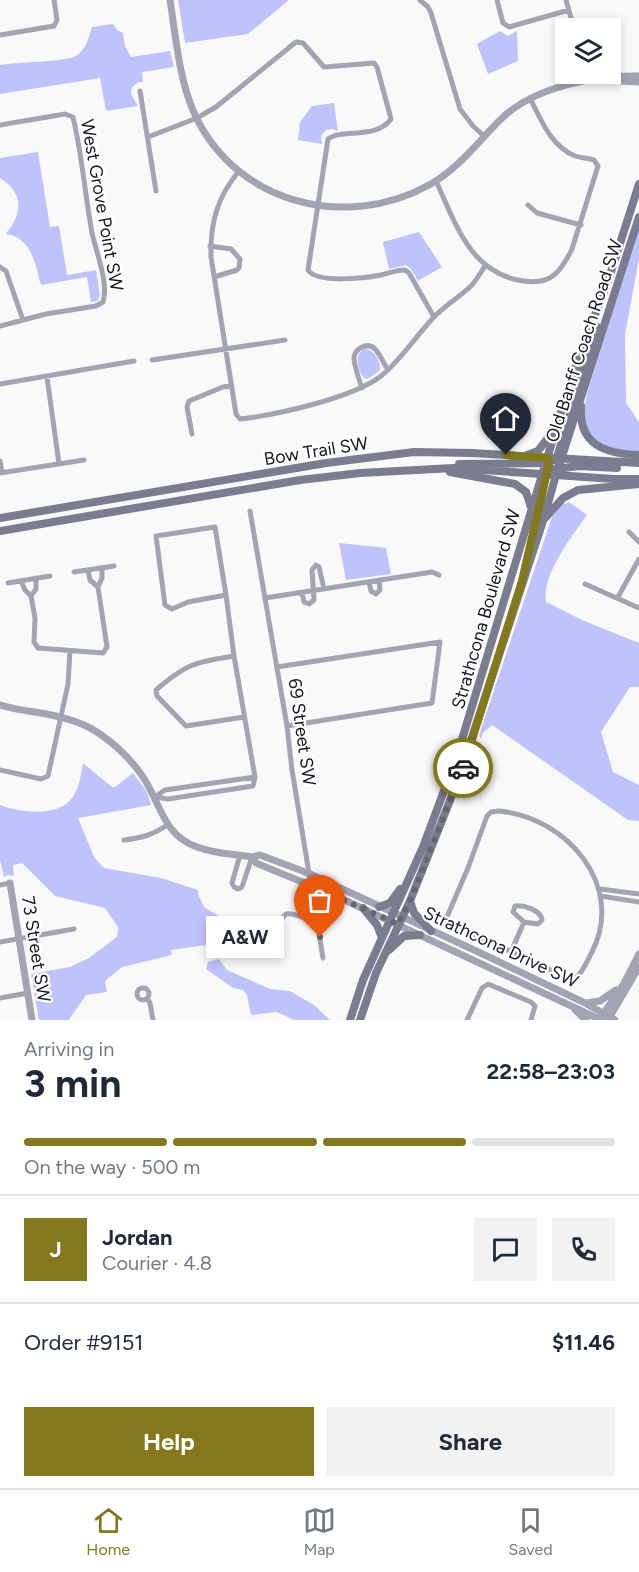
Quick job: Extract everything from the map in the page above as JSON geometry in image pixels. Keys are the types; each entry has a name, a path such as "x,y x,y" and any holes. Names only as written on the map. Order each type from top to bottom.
{"main road":[{"name":"Old Banff Coach Road SW","path":"552,466 556,425 609,278 639,184"},
{"name":"Old Banff Coach Road SW","path":"552,466 582,395 639,217"},
{"path":"522,581 552,466 609,278"},
{"path":"582,395 581,422 591,441 610,452 639,455"},
{"path":"524,456 538,451 546,443 556,425"},
{"name":"Bow Trail SW","path":"0,518 326,463 430,452 524,456 552,466 614,479 639,479"},
{"path":"431,469 454,464 639,465"},
{"name":"Strathcona Boulevard SW","path":"360,1020 410,876 457,756 531,507 552,466"},
{"name":"Strathcona Boulevard SW","path":"350,1020 363,980 382,938 410,901 458,783 543,520 552,466"},
{"path":"431,469 515,484 526,492 531,507"},
{"name":"Bow Trail SW","path":"0,531 328,476 431,469"},
{"path":"543,520 559,502 570,494 587,489 639,484"},
{"path":"379,906 390,903 410,876"},
{"path":"410,901 414,913 431,931"},
{"path":"363,908 377,925 382,938"},
{"path":"383,956 404,936 420,936"}],"street":[{"path":"0,35 54,26 57,20 54,0"},
{"path":"170,0 185,88 196,118 217,149 239,171 274,193 317,206 351,208 374,205 406,195 436,181 463,161 506,115 530,98 571,84"},
{"path":"420,0 431,13 460,109 485,137"},
{"path":"497,0 503,23 509,27 569,10"},
{"path":"566,0 571,18"},
{"path":"148,137 196,118 225,101 296,42 303,44 324,67 374,63 391,119 386,126 369,132 329,138 308,268 310,274 337,278 405,270 409,273 434,317"},
{"path":"621,76 639,76"},
{"path":"621,81 639,82"},
{"path":"140,91 156,191"},
{"path":"436,181 469,246 485,266 505,277 520,281 539,283 547,281 566,261 581,225 598,169 592,159 576,156 564,150 556,142 546,130 530,98"},
{"name":"West Grove Point SW","path":"0,125 65,114 73,117 92,233 105,294 103,302 96,306 0,326"},
{"path":"239,171 227,186 218,204 211,226 210,246 231,386 236,414 240,418 279,412 362,388 388,370 434,317 469,287 485,266"},
{"path":"528,205 537,213 581,225"},
{"path":"210,246 231,249 240,259 237,270 214,277"},
{"path":"0,267 6,271 23,320"},
{"path":"152,360 285,340"},
{"path":"362,388 354,358 358,349 366,346 375,349 388,370"},
{"path":"0,384 134,362"},
{"path":"47,377 59,464"},
{"path":"192,434 187,407 189,401 231,386"},
{"path":"0,461 1,472 84,460"},
{"name":"69 Street SW","path":"250,511 287,726 323,958"},
{"path":"155,797 168,799 253,786 255,777 234,656 226,595 215,526 156,536 165,605 172,609 188,602 226,595"},
{"path":"629,532 639,542"},
{"path":"618,597 639,559"},
{"path":"302,592 304,602 309,604 314,600 312,570 316,565 319,567 324,589"},
{"path":"74,572 114,566"},
{"path":"21,581 31,596 35,618 34,642 38,648 103,652 107,648 99,587 102,568"},
{"path":"88,570 90,580 99,587"},
{"path":"265,598 432,572 439,575"},
{"path":"8,583 50,576"},
{"path":"31,596 36,589 36,578"},
{"path":"369,582 371,591 376,594 380,590 379,580"},
{"path":"585,584 639,608"},
{"path":"277,667 440,642 432,703 287,726"},
{"path":"0,770 41,779 48,776 68,684 70,651"},
{"path":"234,656 199,661 177,672 156,690 157,696 186,726 244,717"},
{"name":"Strathcona Drive SW","path":"0,705 25,712 60,716 81,723 95,731 123,753 142,775 167,825 196,847 252,857 260,855 308,873 379,906 420,936 605,1018"},
{"path":"491,812 513,812 527,816 569,842 584,857 600,893 601,922 597,942 575,979 511,952 451,924 446,919 487,816 491,812"},
{"path":"124,840 156,833 167,825"},
{"path":"240,855 232,883 238,889 242,887 252,857"},
{"name":"Strathcona Drive SW","path":"252,857 256,862 363,908 431,931 585,1003 605,1018"},
{"path":"0,885 10,883"},
{"name":"73 Street SW","path":"10,883 32,1020"},
{"path":"600,893 639,894"},
{"path":"600,893 639,902"},
{"path":"516,906 536,911 542,916 542,920 537,924 524,922 514,914 513,910 516,906"},
{"path":"279,929 278,923 286,914 292,913 311,921 317,920"},
{"path":"511,952 524,922"},
{"path":"0,942 74,929"},
{"path":"605,1018 639,954"},
{"path":"605,1018 639,967"},
{"path":"467,1020 482,988 488,984 535,1005 531,1020"},
{"path":"585,1003 604,1000 623,985"},
{"path":"0,998 28,993"},
{"path":"555,997 586,1020"},
{"path":"147,998 153,1020"}],"shaded area":[{"path":"178,0 289,0 248,34 185,43"},
{"path":"113,24 123,33 125,46 131,57 170,51 174,67 142,72 143,82 132,87 131,94 138,106 106,111 100,78 0,94 0,65 62,60 76,56 85,47 92,27"},
{"path":"500,31 508,36 517,31 518,61 488,74 477,44"},
{"path":"334,103 338,131 326,130 321,136 322,144 298,140 300,122 312,106"},
{"path":"38,152 50,227 59,226 67,275 96,270 100,296 97,301 91,302 87,277 41,285 27,246 15,236 6,234 15,219 18,204 14,191 0,178 0,158"},
{"path":"639,224 639,259 625,334 626,403 639,422 639,452 600,444 592,438 584,420 588,390"},
{"path":"419,232 442,267 418,281 406,265 389,269 383,242"},
{"path":"365,348 374,353 380,367 380,370 368,379 364,378 358,367 359,354"},
{"path":"569,502 587,515 553,569 548,580 546,602 582,620 639,643 639,687 630,687 601,732 613,772 639,785 639,821 628,820 492,725 483,733 481,739 479,735 552,517 563,503"},
{"path":"339,543 386,548 391,574 346,580"},
{"path":"83,763 112,787 133,773 147,792 151,805 78,818 94,857 104,868 161,878 198,890 204,907 255,938 171,950 172,955 122,967 105,981 107,992 86,995 69,1020 39,1020 31,974 70,967 89,958 117,937 118,927 105,908 55,896 22,863 13,865 14,876 4,877 0,860 0,805 18,810 40,812 60,807 74,795"},
{"path":"219,959 227,970 270,989 290,991 314,1005 330,1020 294,1020 277,1012 251,1015 247,995 243,990 233,988 206,969 208,962"}],"way so far":[{"path":"320,937 312,886 398,924 410,901 463,768"}],"place":[{"name":"A&W","path":"320,937"}],"route":[{"path":"463,768 522,581 549,463 548,458 506,455"}]}
